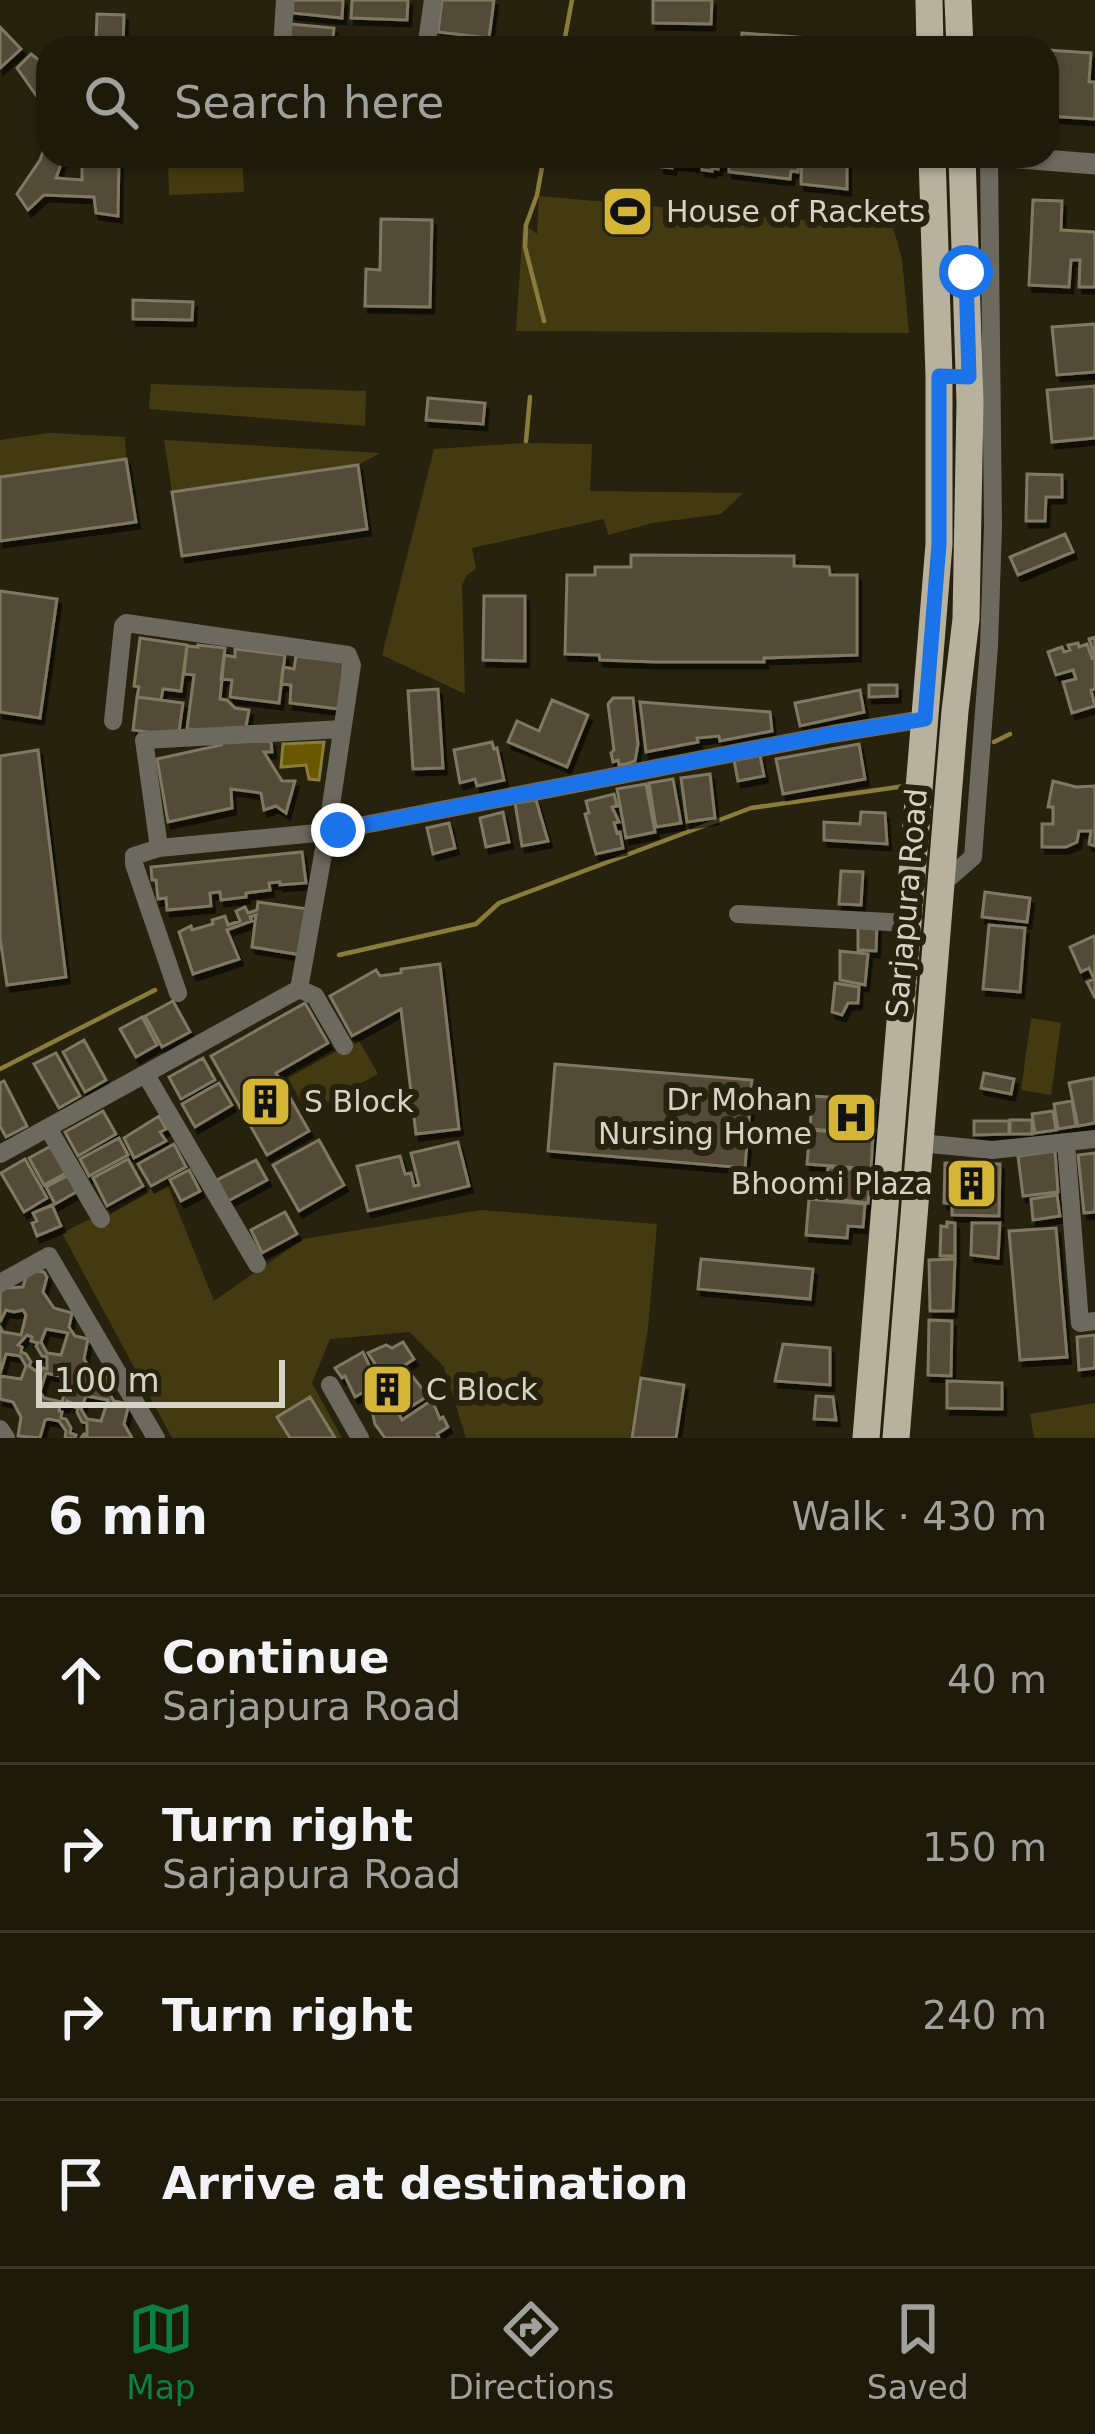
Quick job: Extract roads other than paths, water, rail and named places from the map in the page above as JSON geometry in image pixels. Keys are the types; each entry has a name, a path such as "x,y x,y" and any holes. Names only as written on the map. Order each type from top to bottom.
{"main road":[{"path":"928,0 930,36"},
{"path":"958,0 960,36"},
{"name":"Sarjapura Road","path":"866,1438 939,544 932,168"},
{"name":"Sarjapura Road","path":"896,1438 955,710 978,620 962,168"},
{"path":"939,388 969,390"}],"street":[{"path":"283,36 285,0"},
{"path":"428,36 433,0"},
{"path":"1059,161 1095,164"},
{"path":"978,620 993,526 992,168"},
{"path":"0,1154 299,989 333,831 352,665 348,655 134,623 123,626 113,721"},
{"path":"178,993 134,864 134,856 141,851 333,831 925,719"},
{"path":"159,848 146,739 342,729"},
{"path":"738,914 908,923"},
{"path":"299,989 315,996 344,1046"},
{"path":"146,1075 257,1264"},
{"path":"48,1128 101,1219"},
{"path":"920,1143 992,1150 1095,1139"},
{"path":"1066,1143 1087,1322"},
{"path":"0,1283 49,1256 156,1438"},
{"path":"330,1385 360,1438"},
{"path":"0,1429 6,1438"}],"waterway":[{"path":"565,36 572,0"},
{"path":"542,168 526,225 525,247 544,321"},
{"path":"526,441 530,397"},
{"path":"994,742 1010,734"},
{"path":"339,955 476,924 499,903 751,808 905,786"},
{"path":"0,1069 155,990"}],"place":[{"name":"House of Rackets","path":"627,212"},
{"name":"S Block","path":"265,1102"},
{"name":"Dr Mohan Nursing Home","path":"851,1117"},
{"name":"Bhoomi Plaza","path":"972,1184"},
{"name":"C Block","path":"387,1390"}]}
